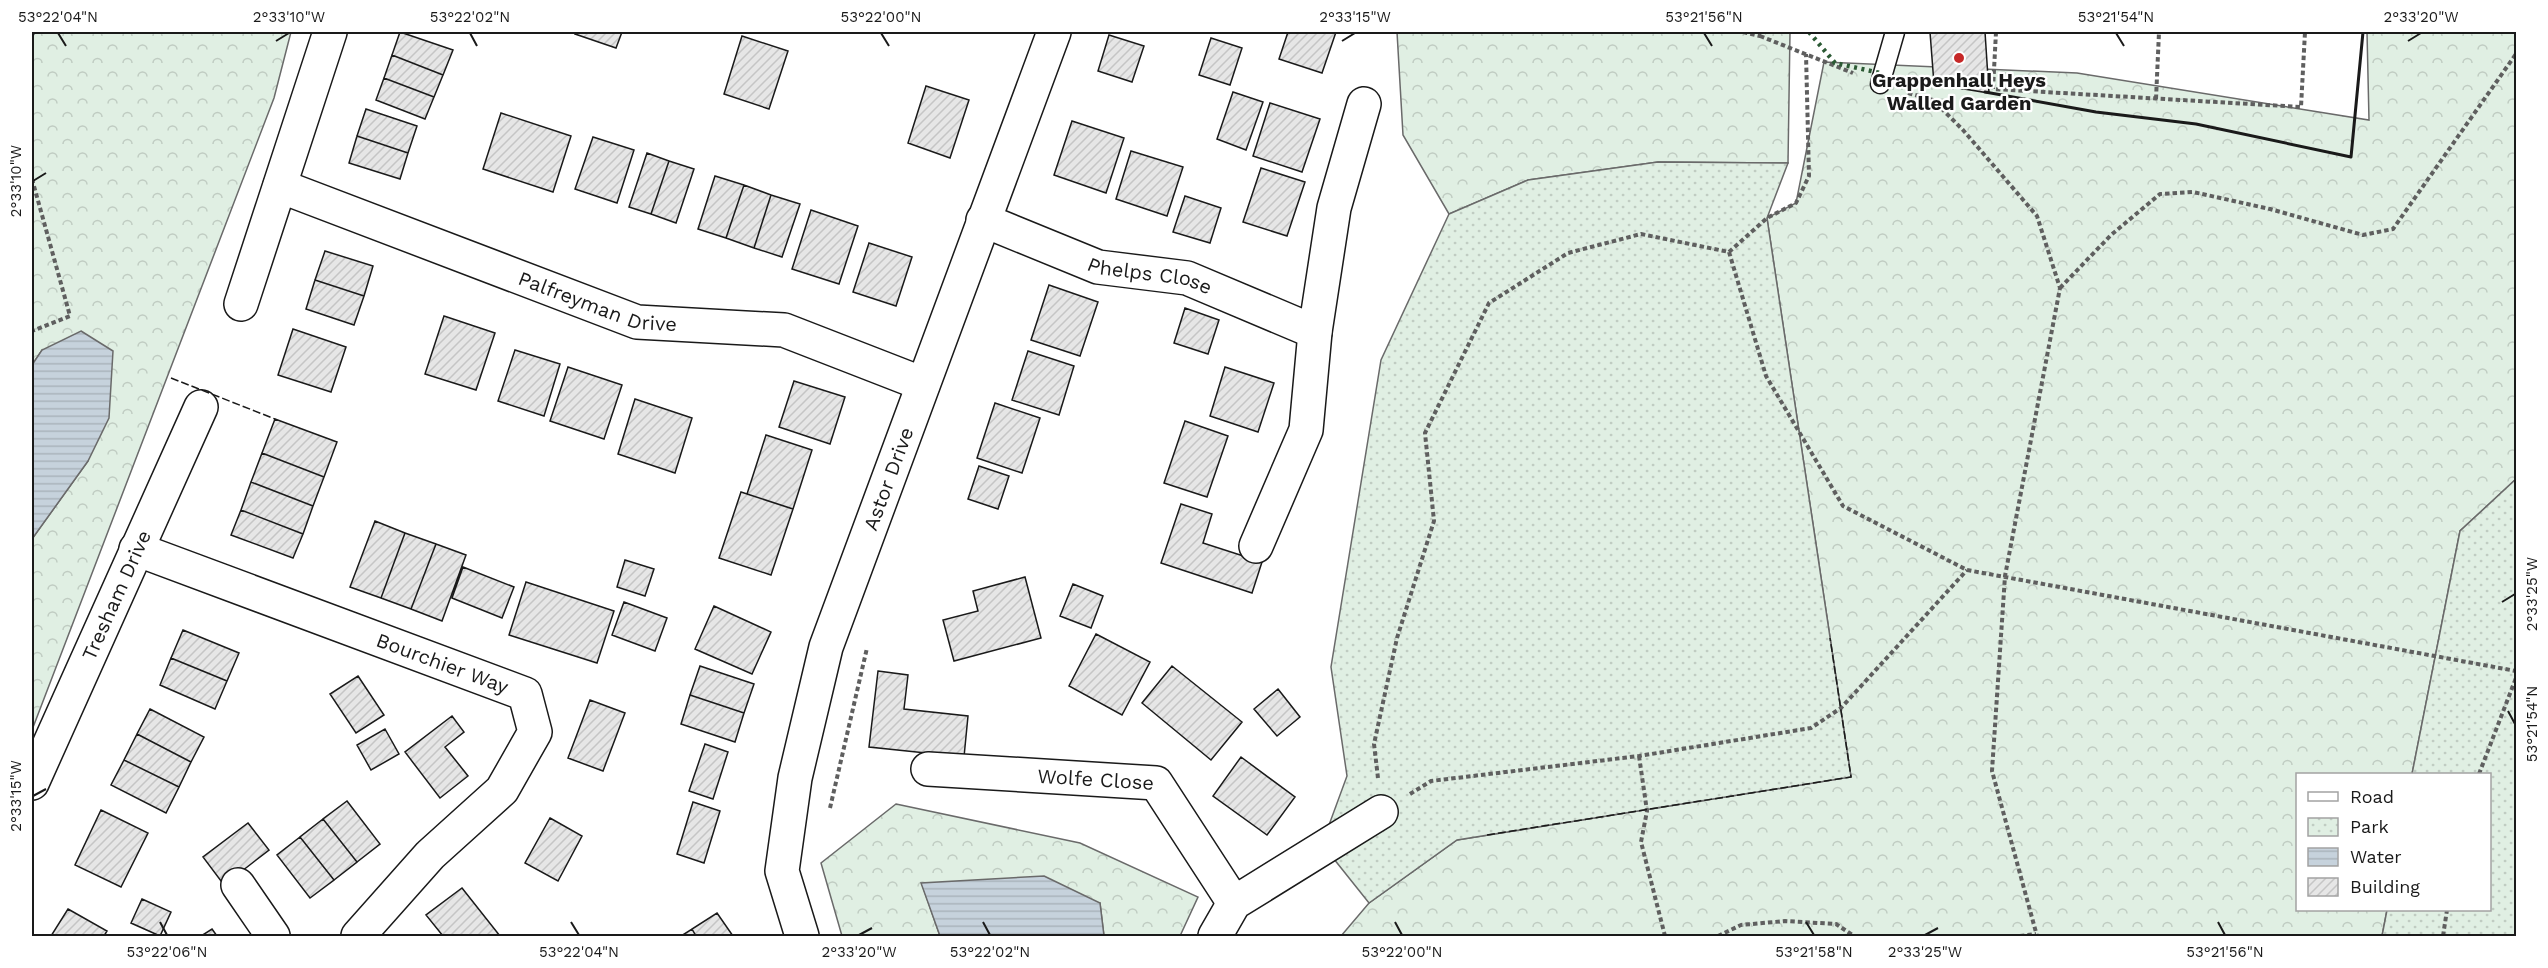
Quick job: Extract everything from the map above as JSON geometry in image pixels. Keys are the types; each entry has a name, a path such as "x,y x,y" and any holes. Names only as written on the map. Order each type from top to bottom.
{"street":[{"path":"241,304 330,32"},
{"name":"Astor Drive","path":"802,936 782,871 795,778 825,646 1054,32"},
{"path":"1256,546 1306,430 1315,332 1334,208 1364,104"},
{"name":"Palfreyman Drive","path":"280,186 637,322 784,330 923,384"},
{"name":"Phelps Close","path":"983,220 1098,267 1187,278 1315,332"},
{"name":"Tresham Drive","path":"32,783 201,407"},
{"name":"Bourchier Way","path":"136,549 525,694 535,732 502,790 430,855 358,936"},
{"name":"Wolfe Close","path":"928,769 1156,783 1234,903"},
{"path":"1215,936 1234,903 1381,812"},
{"path":"238,885 273,936"}],"lane":[{"path":"1880,84 1895,32"}],"path":[{"path":"1743,32 1760,36 1880,84 1933,100 1963,130 2037,216 2060,288 2005,576 1992,771 2037,935 2020,936"},
{"path":"1760,36 1765,32"},
{"path":"1996,32 1993,89 2301,107 2305,32"},
{"path":"2156,99 2159,32"},
{"path":"1729,252 1767,218 1796,203 1809,177 1806,54"},
{"path":"2060,288 2110,235 2160,194 2193,192 2270,209 2363,235 2393,229 2517,54"},
{"path":"32,179 70,316 32,331"},
{"path":"1729,252 1641,234 1568,254 1489,303 1425,433 1434,521 1397,638 1374,744 1381,812 1431,781 1639,756 1811,728 1841,708 1966,570"},
{"path":"1729,252 1766,376 1843,506 1966,570 2517,670"},
{"path":"829,812 868,643"},
{"path":"2479,773 2517,678"},
{"path":"1639,756 1647,811 1641,842 1665,936"},
{"path":"2443,936 2447,911"},
{"path":"1718,936 1741,925 1785,921 1836,924 1854,936"}],"green space":[{"path":"32,32 291,32 274,98 32,730 32,539 88,461 42,350 32,365"},
{"path":"1397,32 1790,32 1788,163 1658,162 1528,180 1449,214 1403,135"},
{"path":"2367,32 2516,32 2516,479 2460,531 2412,773 2296,773 2296,911 2387,911 2382,936 1341,936 1369,903 1457,840 1851,777 1767,218 1796,203 1824,62 2077,73 2369,120"},
{"path":"1658,162 1788,163 1767,218 1851,777 1457,840 1369,903 1322,844 1347,776 1331,667 1381,360 1449,214 1528,180"},
{"path":"2516,479 2516,936 2382,936 2387,911 2491,911 2491,773 2412,773 2460,531"},
{"path":"896,804 1080,843 1198,897 1180,936 1104,936 1100,903 922,884 940,936 842,936 821,863"}],"water":[{"path":"81,331 113,351 109,418 88,461 32,539 32,365 42,350"},
{"path":"1044,876 1100,903 1104,936 940,936 921,883"}],"building":[{"path":"400,32 453,50 443,75 392,55"},
{"path":"576,32 622,32 616,48 575,34"},
{"path":"1288,32 1336,32 1322,73 1279,59"},
{"name":"Grappenhall Heys Walled Garden","path":"1930,32 1985,32 1989,93 1934,84"},
{"path":"1109,35 1144,46 1132,82 1098,71"},
{"path":"742,36 788,51 769,109 724,94"},
{"path":"1211,38 1242,48 1230,85 1199,75"},
{"path":"392,55 443,75 434,97 384,78"},
{"path":"384,78 434,97 425,119 376,100"},
{"path":"926,86 969,100 950,158 908,143"},
{"path":"1233,92 1263,102 1246,150 1217,139"},
{"path":"1270,103 1320,119 1302,172 1253,156"},
{"path":"366,109 417,126 408,153 357,136"},
{"path":"501,113 571,136 553,192 483,169"},
{"path":"1072,121 1124,138 1106,193 1054,175"},
{"path":"357,136 408,153 400,179 349,163"},
{"path":"593,137 634,150 617,203 575,189"},
{"path":"1131,151 1183,167 1167,216 1116,199"},
{"path":"647,153 669,161 651,214 629,207"},
{"path":"669,161 694,169 676,223 651,214"},
{"path":"1261,168 1305,182 1287,236 1243,222"},
{"path":"715,176 744,185 726,238 698,229"},
{"path":"744,185 771,195 754,248 726,238"},
{"path":"771,195 800,204 782,257 754,248"},
{"path":"1185,196 1221,208 1210,243 1173,232"},
{"path":"811,210 858,226 839,284 792,269"},
{"path":"869,243 912,257 896,306 853,292"},
{"path":"325,251 373,266 364,296 315,280"},
{"path":"315,280 364,296 354,325 306,309"},
{"path":"1049,285 1098,302 1080,356 1031,340"},
{"path":"1185,308 1219,320 1208,354 1174,343"},
{"path":"444,316 495,333 476,390 425,374"},
{"path":"293,329 346,347 331,392 278,375"},
{"path":"515,350 560,364 544,416 498,401"},
{"path":"1028,351 1074,366 1059,415 1012,400"},
{"path":"568,367 622,385 604,439 550,421"},
{"path":"1225,367 1274,383 1258,432 1210,416"},
{"path":"794,381 845,397 830,444 779,427"},
{"path":"635,399 692,418 675,473 618,454"},
{"path":"995,403 1040,418 1022,473 977,458"},
{"path":"275,419 337,442 324,477 262,453"},
{"path":"1185,421 1228,436 1207,497 1164,483"},
{"path":"766,435 812,450 793,509 747,494"},
{"path":"262,453 324,477 313,506 251,482"},
{"path":"979,466 1009,476 998,509 968,499"},
{"path":"251,482 313,506 303,534 241,510"},
{"path":"741,492 793,509 771,575 719,558"},
{"path":"1181,504 1212,514 1203,543 1262,562 1252,593 1161,563"},
{"path":"241,510 303,534 293,558 231,535"},
{"path":"375,521 405,533 381,598 350,587"},
{"path":"405,533 436,544 411,609 381,598"},
{"path":"436,544 466,555 442,621 411,609"},
{"path":"625,560 654,569 645,596 617,587"},
{"path":"463,567 514,587 502,618 452,598"},
{"path":"1025,577 1041,638 954,661 943,620 978,611 973,591"},
{"path":"526,582 614,611 597,663 509,635"},
{"path":"1073,584 1103,596 1091,628 1060,616"},
{"path":"624,602 667,618 655,651 612,635"},
{"path":"714,606 771,632 752,674 695,649"},
{"path":"183,630 239,653 227,681 171,658"},
{"path":"1096,634 1150,662 1122,715 1069,686"},
{"path":"171,658 227,681 215,709 160,685"},
{"path":"700,666 754,684 744,713 690,695"},
{"path":"1172,666 1242,722 1211,760 1142,703"},
{"path":"878,671 908,675 904,709 968,716 964,757 869,747"},
{"path":"358,676 384,715 356,733 330,694"},
{"path":"1278,689 1300,717 1277,736 1254,709"},
{"path":"690,695 744,713 735,742 681,724"},
{"path":"590,700 625,713 603,771 568,758"},
{"path":"150,709 204,737 191,762 137,734"},
{"path":"452,716 464,732 445,747 468,776 440,798 405,752"},
{"path":"385,729 399,754 371,770 357,745"},
{"path":"137,734 191,762 179,787 124,760"},
{"path":"705,744 728,752 713,799 689,791"},
{"path":"1241,757 1295,797 1267,835 1213,796"},
{"path":"124,760 179,787 166,813 111,785"},
{"path":"347,801 380,844 357,862 323,819"},
{"path":"693,802 720,811 704,863 677,854"},
{"path":"101,810 148,833 121,887 75,865"},
{"path":"550,818 582,836 558,881 525,863"},
{"path":"323,819 357,862 334,880 300,837"},
{"path":"248,823 269,850 224,885 203,857"},
{"path":"300,837 334,880 310,898 277,855"},
{"path":"462,888 500,936 443,936 426,915"},
{"path":"142,899 171,912 160,936 131,923"},
{"path":"68,909 107,931 104,936 51,936"},
{"path":"717,913 733,936 696,936 692,929"},
{"path":"212,929 217,936 201,936"},
{"path":"692,929 696,936 681,936"}],"hedge":[{"path":"1809,32 1835,63 1880,73"}],"fence":[{"path":"171,378 275,419"},
{"path":"1487,835 1851,777 1830,638"}],"wall":[{"path":"1985,92 2096,112 2196,124 2351,157 2363,32"},
{"path":"1917,81 1938,85"}],"place":[{"name":"Grappenhall Heys Walled Garden","path":"1959,58"}]}
